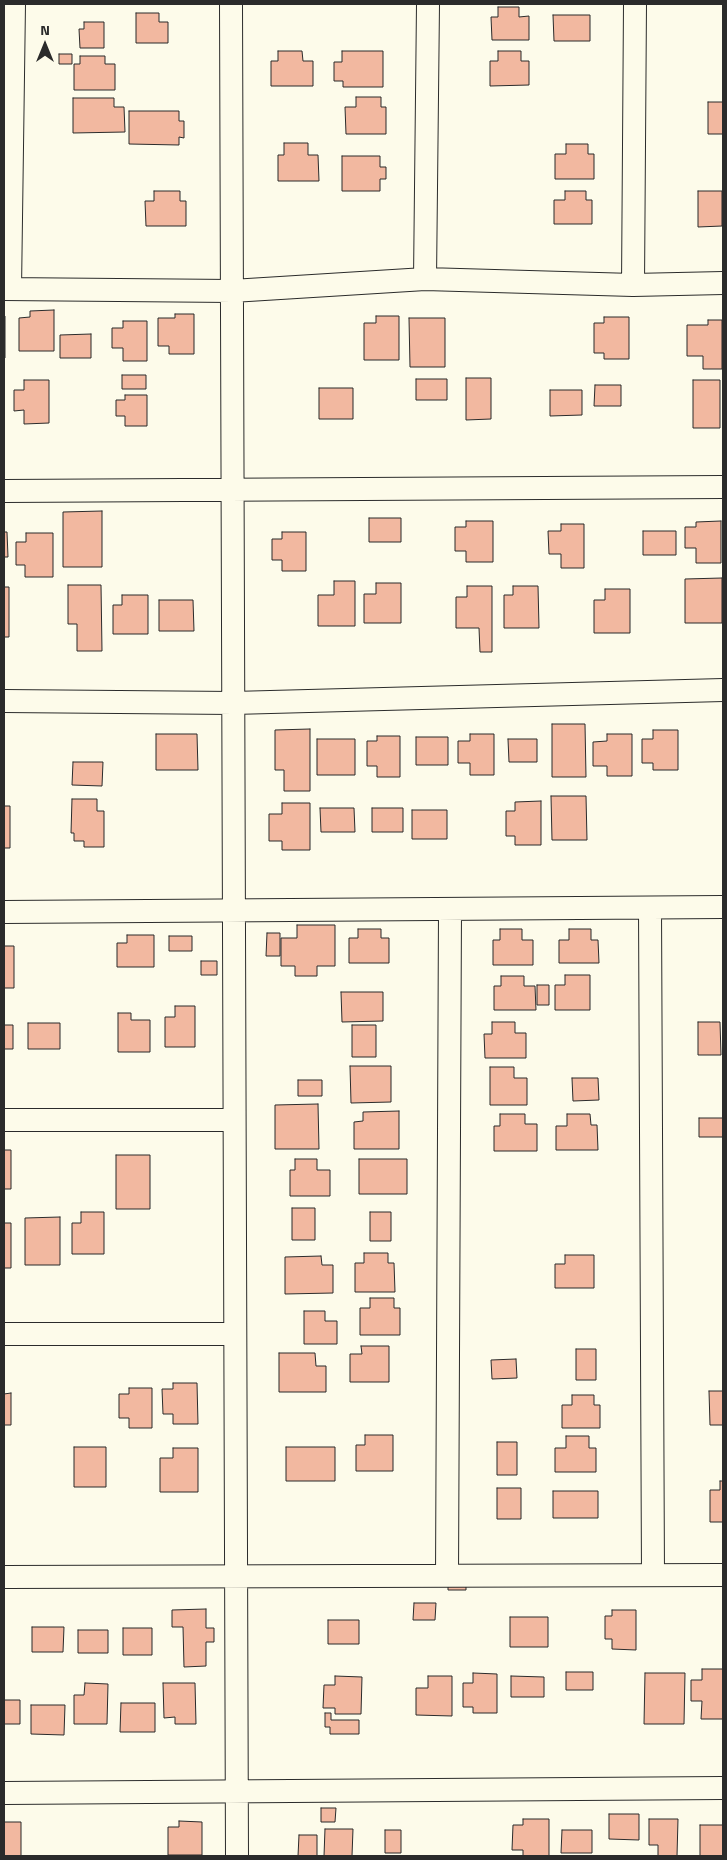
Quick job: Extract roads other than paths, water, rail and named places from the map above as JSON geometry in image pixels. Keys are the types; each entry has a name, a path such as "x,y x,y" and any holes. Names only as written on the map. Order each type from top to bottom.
{"street":[{"path":"14,4 7,289 232,291 425,279 633,285 723,283"},
{"path":"231,4 237,1856"},
{"path":"425,279 428,4"},
{"path":"633,285 635,4"},
{"path":"4,491 723,487"},
{"path":"4,701 233,703 723,690"},
{"path":"4,912 234,912 723,907"},
{"path":"650,908 653,1575"},
{"path":"447,1575 450,910"},
{"path":"4,1120 234,1120"},
{"path":"4,1334 235,1334"},
{"path":"4,1576 723,1575"},
{"path":"4,1793 723,1788"}]}
